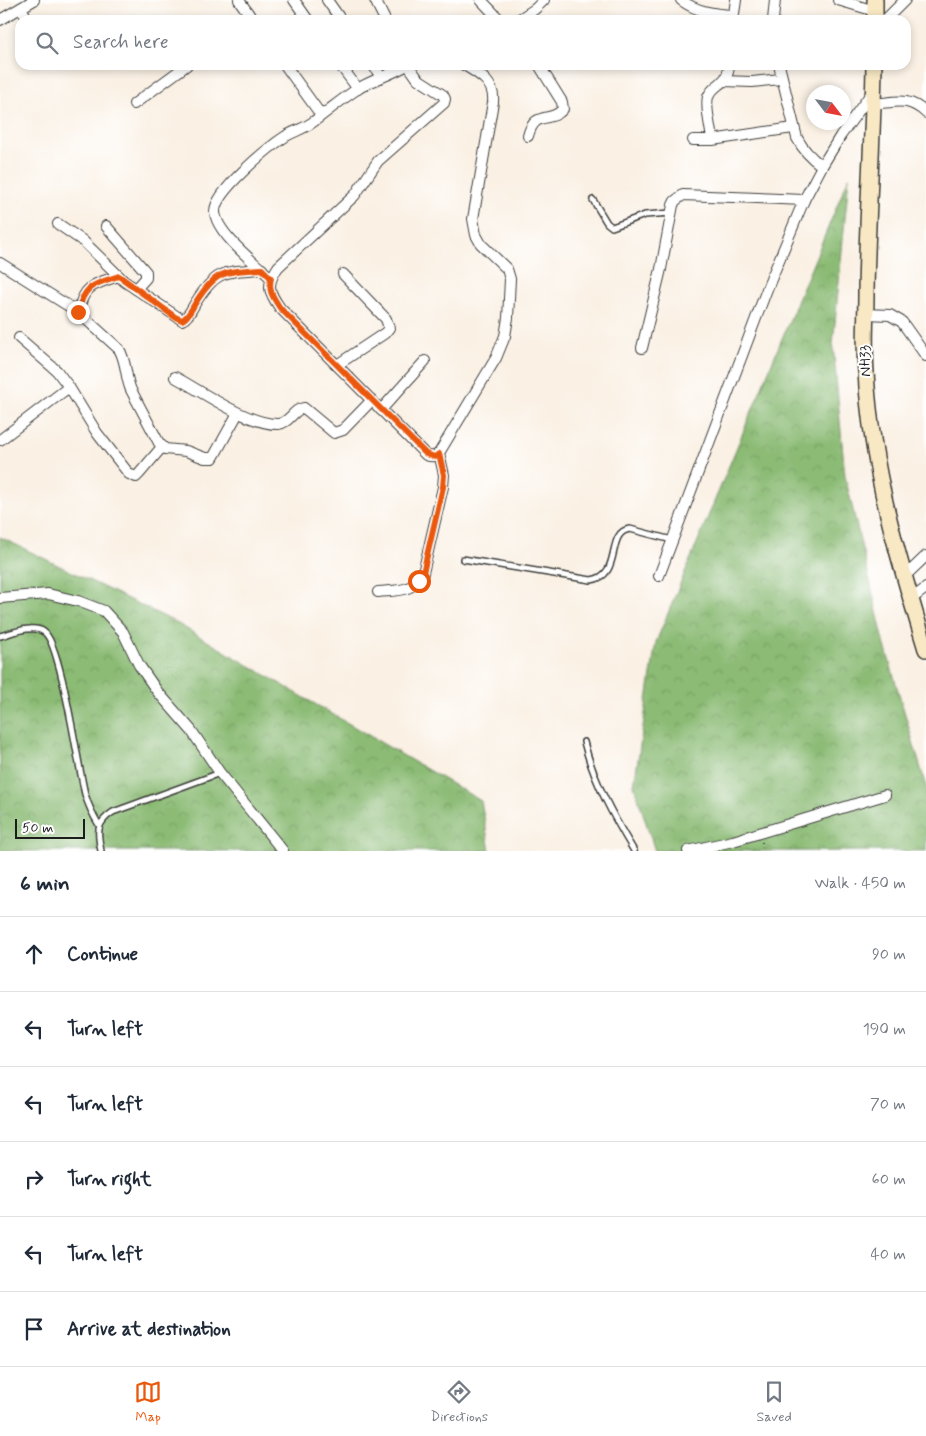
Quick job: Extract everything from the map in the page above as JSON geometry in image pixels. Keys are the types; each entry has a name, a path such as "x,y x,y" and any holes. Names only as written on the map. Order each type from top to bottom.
{"main road":[{"name":"NH33","path":"874,70 865,371 873,445 886,512 903,578 926,650"}],"street":[{"path":"0,20 34,0"},
{"path":"239,0 248,15"},
{"path":"294,0 304,15"},
{"path":"327,0 337,15"},
{"path":"375,0 382,15"},
{"path":"481,0 495,15"},
{"path":"526,15 544,0"},
{"path":"681,0 693,8 718,15"},
{"path":"734,15 736,0"},
{"path":"774,15 775,0"},
{"path":"838,0 877,13 905,0"},
{"path":"21,8 25,15"},
{"path":"134,104 180,70"},
{"path":"289,70 321,115"},
{"path":"344,70 358,89"},
{"path":"376,70 381,77"},
{"path":"271,278 225,234 218,223 215,212 216,203 223,192 248,167 285,137 307,126 358,89 397,70"},
{"path":"412,70 418,79 443,95 444,103 378,161 355,195 278,267 271,278 269,287 271,295 280,308 426,454 435,457 439,454 496,358 505,336 508,318 510,279 507,269 481,244 473,229 473,219 493,102 493,90 487,81 473,70"},
{"path":"528,136 534,122 557,114 563,109 562,102 542,70"},
{"path":"712,140 707,104 708,96 727,77 728,70"},
{"path":"780,70 793,128 802,148 822,166"},
{"path":"723,81 781,79"},
{"path":"659,576 767,289 804,200 822,166 841,135 874,97 914,103 926,113"},
{"path":"693,140 712,140 793,128"},
{"path":"642,348 675,200 683,195 804,200"},
{"path":"58,224 83,241 136,290 182,320 188,316 204,289 213,279 236,271 262,269"},
{"path":"106,226 146,272 146,278 136,290"},
{"path":"0,263 78,312 119,349 123,356 131,390 162,447 169,450 186,450 205,458 212,458 238,413"},
{"path":"337,365 385,333 389,328 386,319 343,274"},
{"path":"78,312 80,300 89,287 119,276"},
{"path":"866,314 890,316 902,322 926,356"},
{"path":"19,338 53,367 70,387 97,433 129,474 136,477 140,474 162,447"},
{"path":"381,410 425,361"},
{"path":"175,377 238,413 259,421 281,424 290,419 301,408 304,408 330,430 338,432 343,430 372,400"},
{"path":"0,440 70,387"},
{"path":"378,592 407,589 419,581 423,573 443,487 444,475 439,454"},
{"path":"903,578 926,556"},
{"path":"910,600 926,588"},
{"path":"0,598 48,594 78,601 104,611 123,632 139,665 157,690 191,730 220,773 283,851"},
{"path":"688,851 733,840 885,795"}],"lane":[{"path":"593,200 607,223 612,227 646,215 671,213"},
{"path":"463,559 591,580 599,579 609,569 617,540 624,530 630,529 673,540"},
{"path":"0,636 35,628 43,630 49,636 54,646 65,693 85,795 99,825"},
{"path":"584,742 600,792 634,851"},
{"path":"100,851 99,825 104,818 113,812 220,773"}],"green space":[{"path":"849,177 833,344 845,476 885,646 926,786 926,851 655,851 634,785 656,642"},
{"path":"0,537 173,621 481,801 490,851 0,851"}],"route":[{"path":"78,312 80,300 89,287 119,276 136,290 182,320 188,316 204,289 213,279 236,271 262,269 271,278 269,287 271,295 280,308 426,454 435,457 439,454 444,475 443,487 423,573 419,581"}]}
